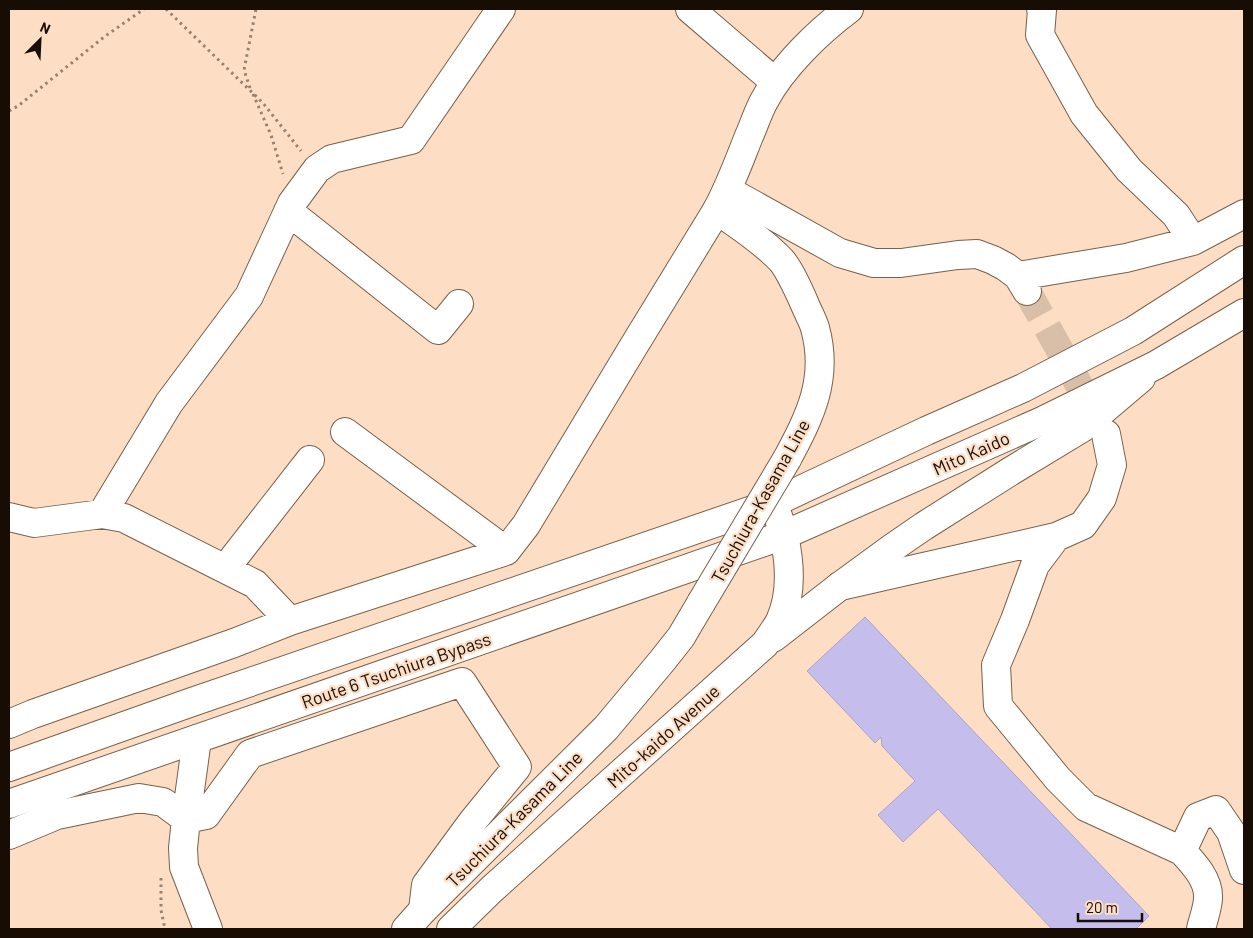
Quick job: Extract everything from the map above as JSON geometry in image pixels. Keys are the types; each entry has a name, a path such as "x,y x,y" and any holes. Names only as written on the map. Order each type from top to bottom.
{"main road":[{"path":"102,514 169,402 249,296 292,203 316,169 332,159 411,140 501,9"},
{"path":"690,9 775,82"},
{"path":"9,724 290,621 506,551 526,525 722,200 763,102 775,82 798,54 849,9"},
{"path":"1041,9 1040,35 1084,114 1128,170 1176,215 1194,240"},
{"path":"722,200 840,253 874,263 901,263 976,254 1006,267 1022,283 1194,240 1244,214"},
{"name":"Tsuchiura-Kasama Line","path":"414,920 606,728 662,661 701,604 803,430 819,384 820,355 815,328 802,297 783,262 722,200"},
{"path":"288,211 438,330 459,304"},
{"name":"Route 6 Tsuchiura Bypass","path":"9,767 201,699 773,503 1023,388 1133,331 1244,260"},
{"path":"765,644 840,586 924,526 1082,428 1156,365 1244,313"},
{"name":"Mito Kaido","path":"784,535 1042,421 1156,365"},
{"path":"345,432 506,551"},
{"path":"840,586 1056,537 1083,525 1102,498 1112,465 1106,434"},
{"path":"225,569 310,460"},
{"name":"Mito-kaido Avenue","path":"451,929 492,889 765,644 780,621 789,582 784,535 773,503"},
{"path":"9,517 34,523 102,514 124,518 255,584 290,621"},
{"name":"Route 6 Tsuchiura Bypass","path":"9,804 784,535"},
{"path":"1056,537 1035,566 996,665 998,706 1058,780 1086,807 1182,851 1193,863 1205,882 1208,898 1201,929"},
{"path":"9,834 57,815 139,798 162,802 186,819 206,815 250,754 462,682 517,767 473,821 426,885 414,920"},
{"path":"196,739 183,848 184,867 208,929"},
{"path":"1182,851 1198,817 1216,810 1231,832 1244,870"}],"path":[{"path":"9,111 18,106 104,37 144,9"},
{"path":"166,9 263,103 316,169"},
{"path":"256,9 244,70 251,91 271,135 283,171 288,211"}],"building":[{"path":"865,617 1149,916 1136,929 1052,929 938,809 903,842 878,815 915,781 882,746 881,737 875,743 807,671"}],"tunnel":[{"path":"1027,291 1099,421"}]}
